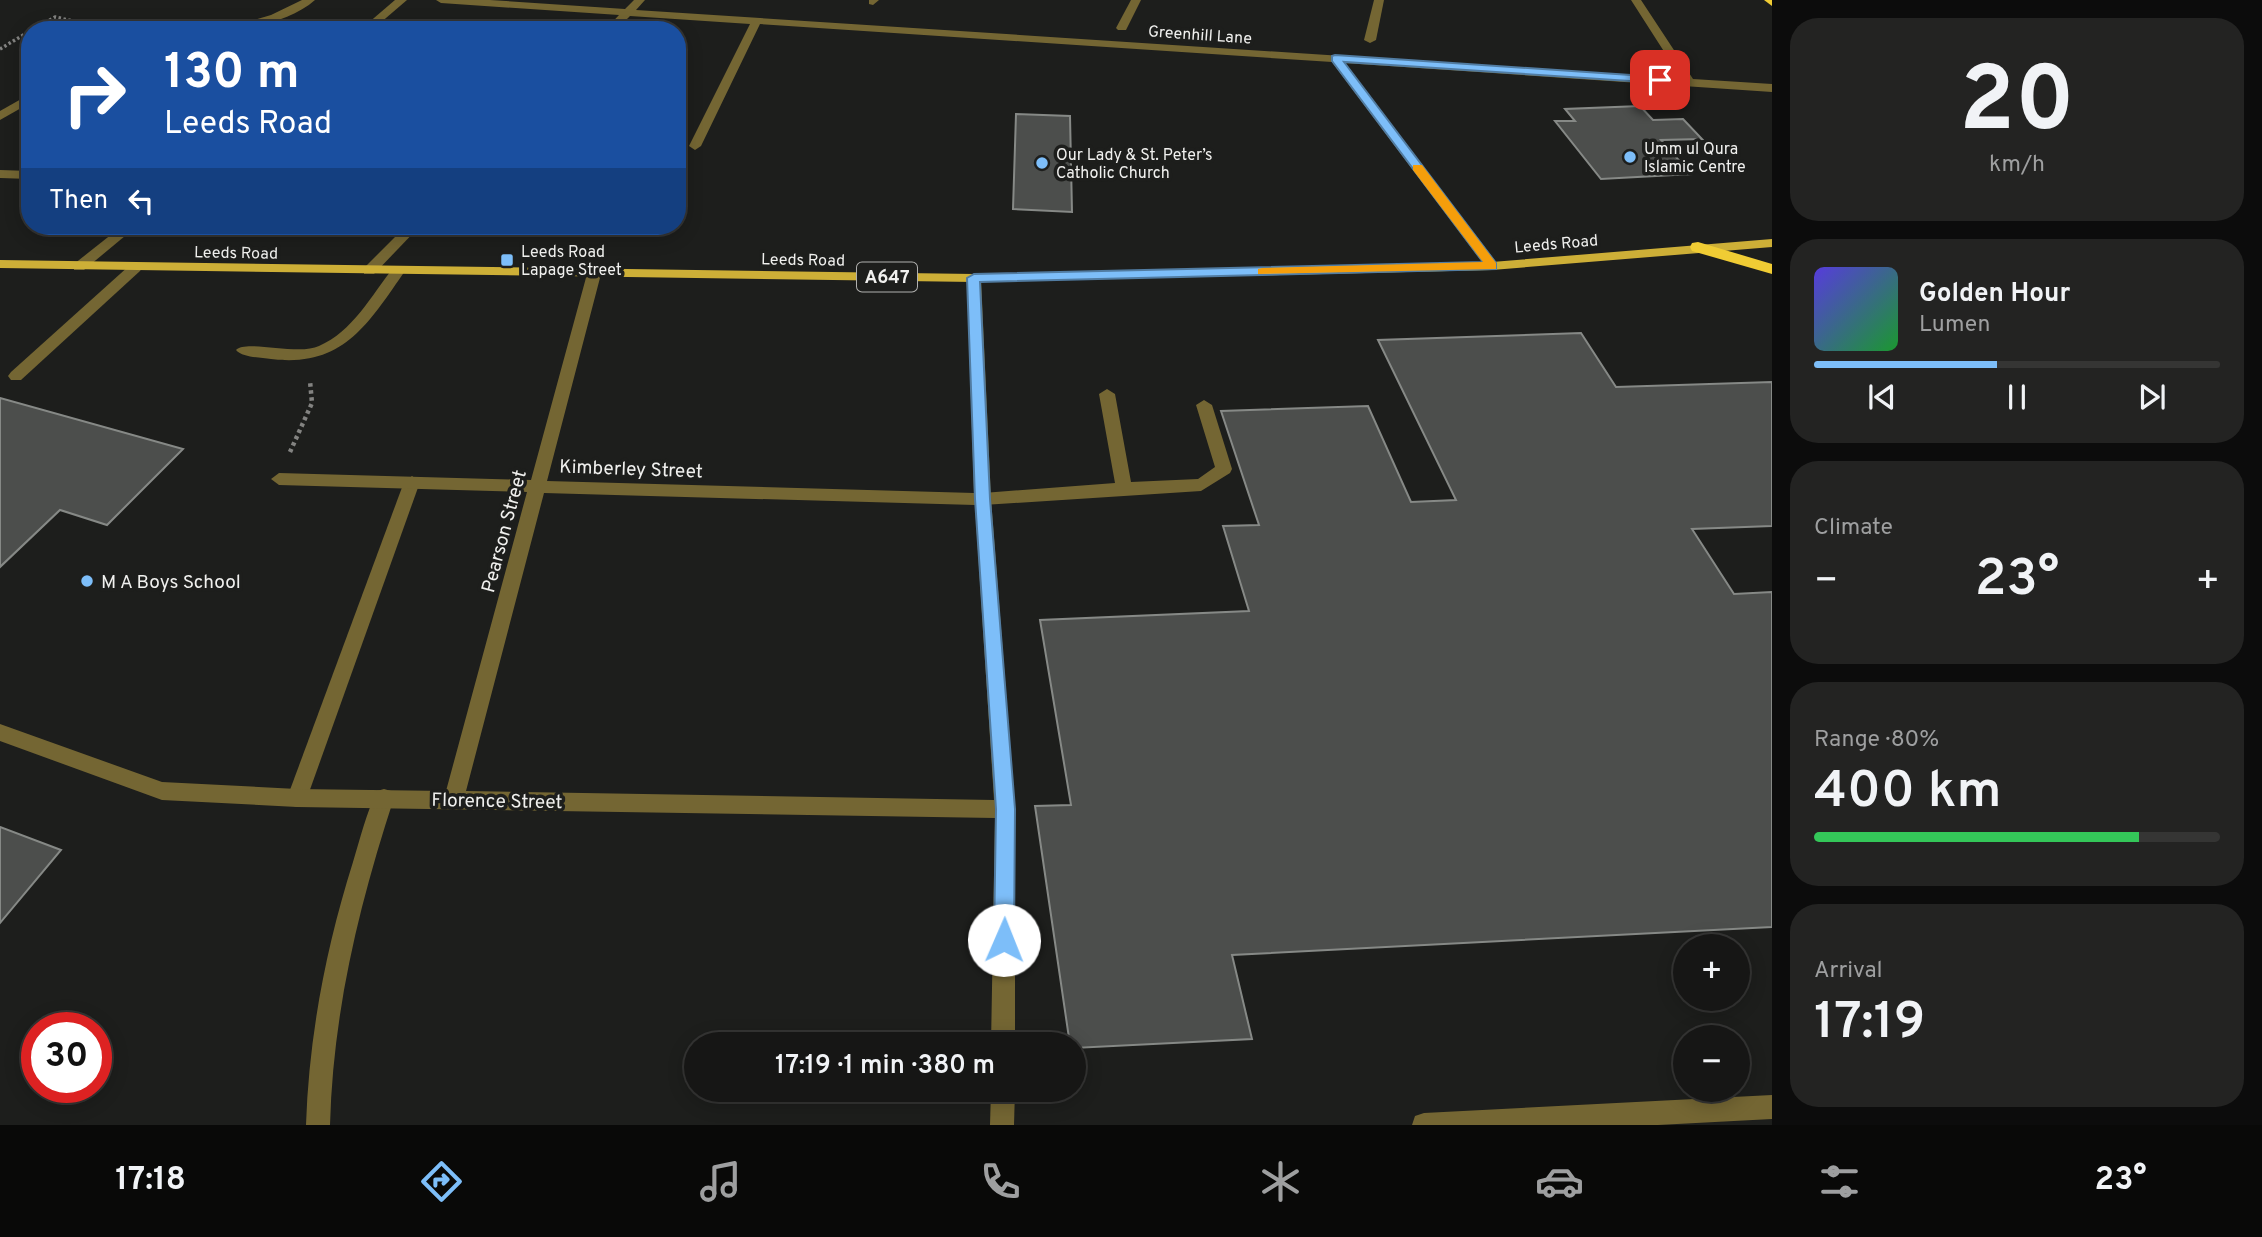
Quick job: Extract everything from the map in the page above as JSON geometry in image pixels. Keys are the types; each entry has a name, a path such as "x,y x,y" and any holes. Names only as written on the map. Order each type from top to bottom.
{"highway":[{"path":"1698,247 1772,269"}],"main road":[{"name":"Leeds Road","path":"0,264 974,278 1492,266 1772,243"}],"street":[{"path":"259,21 275,17 310,0"},
{"path":"376,21 402,0"},
{"name":"Greenhill Lane","path":"441,0 1772,88"},
{"path":"618,21 640,0"},
{"path":"1122,28 1136,0"},
{"path":"1370,40 1379,0"},
{"path":"1636,0 1688,81"},
{"path":"695,146 756,22"},
{"path":"1335,58 1492,266"},
{"path":"0,116 21,103"},
{"path":"0,174 21,175"},
{"path":"79,267 119,235"},
{"path":"369,271 404,235"},
{"path":"16,376 135,268"},
{"path":"243,350 308,355 337,344 356,325 398,271"},
{"name":"Pearson Street","path":"453,799 594,274"},
{"path":"974,278 983,499 1005,809 1003,1032"},
{"path":"1107,394 1124,488"},
{"name":"Kimberley Street","path":"279,479 983,499 1201,485 1224,469 1204,405"},
{"path":"297,797 412,482"},
{"name":"Florence Street","path":"0,732 162,791 297,797 1005,809"},
{"path":"318,1125 327,1022 341,946 359,870 384,798"},
{"path":"1002,1125 1003,1102"},
{"path":"1424,1125 1772,1107"}],"path":[{"path":"48,21 55,17 73,21"},
{"path":"0,49 21,36"},
{"path":"279,479 312,403 308,355"}],"building":[{"name":"Umm ul Qura Islamic Centre","path":"1640,106 1653,120 1683,119 1702,139 1661,140 1691,174 1601,179 1555,121 1575,121 1565,109"},
{"name":"Our Lady & St. Peter’s Catholic Church","path":"1016,114 1070,116 1072,212 1013,209"},
{"path":"1581,333 1616,387 1772,382 1772,526 1692,529 1734,594 1772,592 1772,927 1232,955 1252,1039 1086,1047 1086,1032 1068,1032 1035,806 1071,805 1040,620 1249,611 1223,526 1259,525 1221,411 1368,406 1411,502 1456,500 1378,340"},
{"path":"0,398 183,449 107,525 60,510 0,567"},
{"path":"0,827 61,850 0,923"}],"slow traffic":[{"path":"1262,271 1492,266 1417,167"}],"place":[{"name":"Umm ul Qura Islamic Centre","path":"1630,157"},
{"name":"Our Lady & St. Peter’s Catholic Church","path":"1042,163"},
{"name":"Leeds Road Lapage Street","path":"507,260"},
{"name":"M A Boys School","path":"87,581"}],"route":[{"path":"1004,940 1005,809 983,499 974,278 1492,266 1335,58 1660,80"}]}
